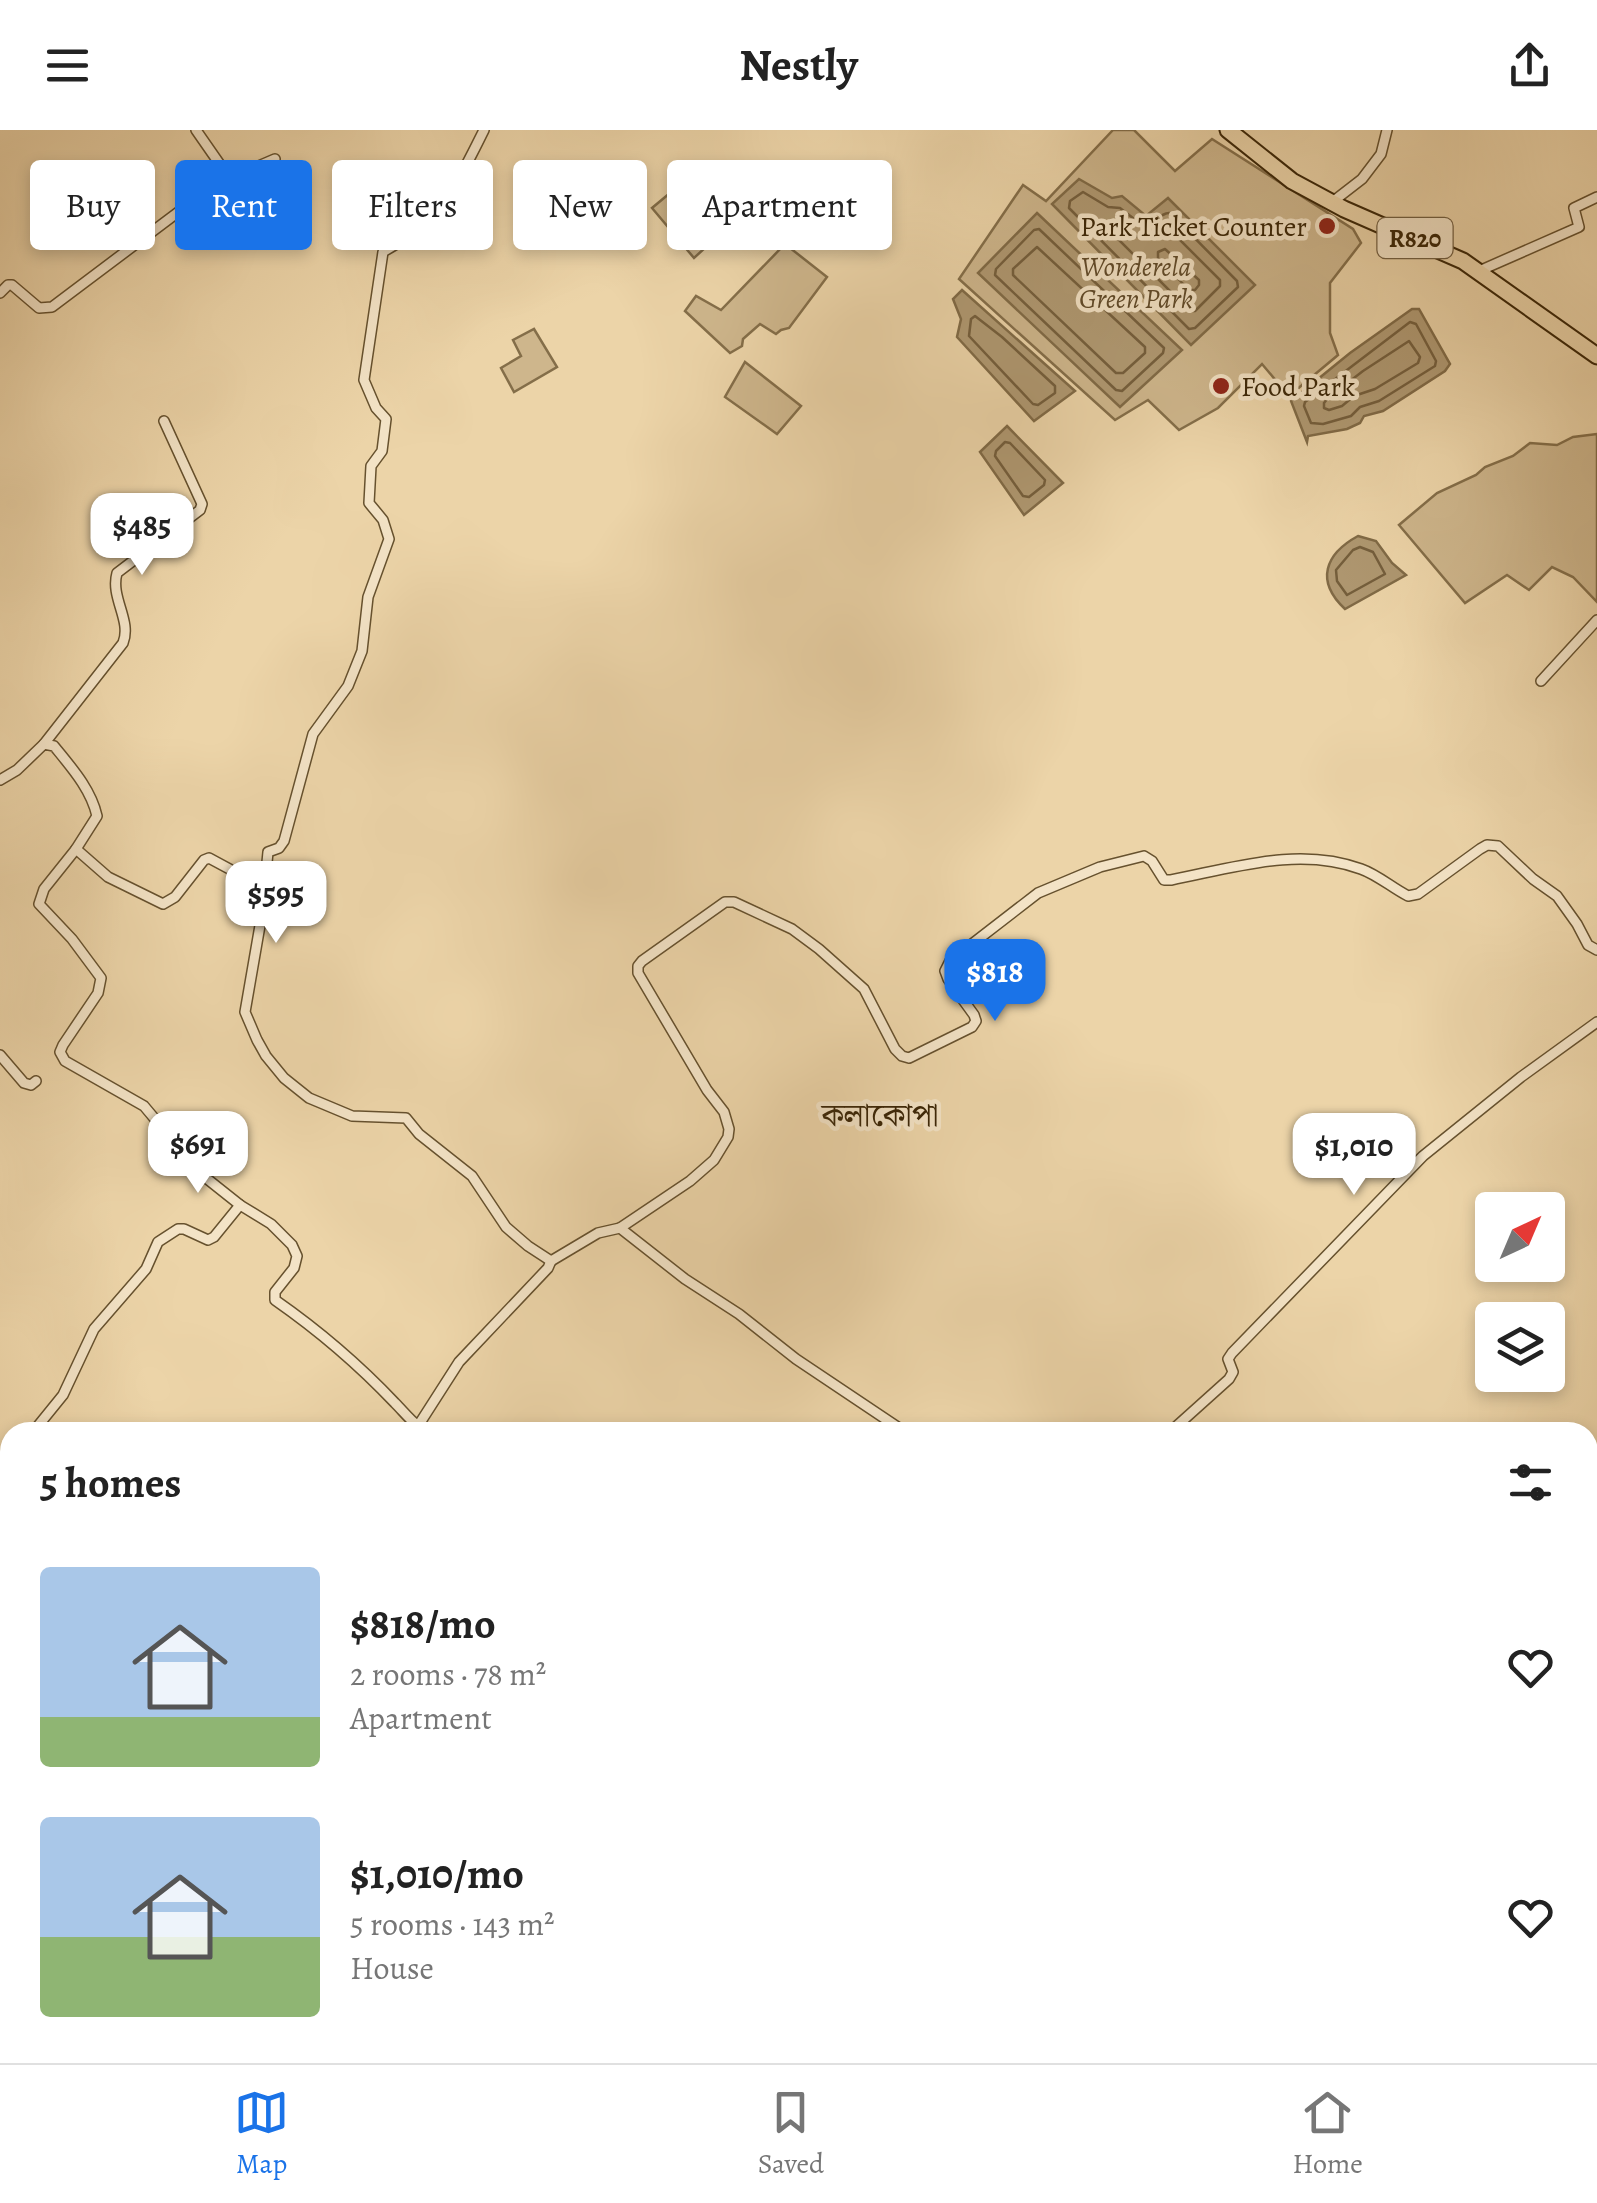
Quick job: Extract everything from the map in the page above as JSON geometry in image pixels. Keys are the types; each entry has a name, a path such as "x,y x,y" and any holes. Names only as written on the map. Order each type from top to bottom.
{"main road":[{"name":"R820","path":"1228,130 1292,182 1479,271 1597,356"}],"street":[{"path":"196,130 217,160"},
{"path":"484,130 442,205 421,227 382,252 364,380 376,408 386,419 382,451 372,466 369,503 384,520 389,539 368,597 362,651 348,686 313,734 284,841 280,848 268,852 245,1012 266,1056 308,1098 352,1116 406,1118 419,1134 472,1176 506,1227 551,1261"},
{"path":"1331,203 1362,179 1381,154 1387,130"},
{"path":"1479,271 1579,227 1574,208 1597,197"},
{"path":"0,292 12,285 39,308 52,307 175,215"},
{"path":"0,780 17,770 44,744 123,643 128,631 114,583 118,573 200,510 202,504 164,421"},
{"path":"1541,681 1597,620"},
{"path":"44,744 54,746 81,780 97,816 44,890 39,904 101,978 98,993 60,1052 65,1060 144,1106 202,1174 292,1244 297,1256 294,1268 275,1292 275,1300 312,1326 409,1422"},
{"path":"420,1422 459,1362 551,1261 598,1233 620,1228 690,1181 714,1160 728,1137 730,1129 724,1112 638,973 642,961 725,902 734,902 792,929 819,949 864,989 896,1049 910,1058 972,1027 976,1021 948,980 945,971 950,961 1038,893 1100,867 1144,856 1150,858 1164,880 1290,858 1328,859 1366,870 1408,896 1418,894 1492,844 1557,896 1588,945 1597,950"},
{"path":"76,849 108,877 163,904 209,858 263,887"},
{"path":"1181,1422 1229,1379 1234,1372 1228,1359 1232,1353 1423,1156 1597,1022"},
{"path":"0,1055 24,1083 31,1085 36,1081"},
{"path":"41,1422 62,1395 94,1330 146,1269 158,1242 178,1229 208,1240 240,1205"},
{"path":"620,1228 796,1359 890,1422"}],"green space":[{"name":"Wonderela Green Park","path":"1113,130 1134,130 1175,171 1212,139 1353,229 1361,243 1330,283 1330,333 1338,355 1289,396 1262,364 1218,408 1179,430 1148,400 1115,420 959,279 1023,185 1046,201"},
{"path":"667,196 667,226 652,208"},
{"path":"779,250 793,250 827,277 789,328 776,334 760,324 743,339 742,346 730,353 685,311 696,296 721,310"},
{"path":"534,329 557,367 514,392 501,368 521,356 513,340"},
{"path":"745,362 801,406 777,434 725,397"},
{"path":"1597,434 1597,602 1573,577 1552,567 1529,590 1507,575 1465,603 1399,525 1437,493 1513,456 1530,443 1557,445 1573,437"}],"water":[{"path":"1079,179 1112,198 1122,196 1146,216 1168,198 1255,285 1191,345 1052,204"},
{"path":"1037,213 1182,350 1120,407 978,273"},
{"path":"962,290 1075,391 1034,421 957,337 961,319 953,299"},
{"path":"1412,309 1419,309 1450,364 1445,371 1383,411 1364,416 1360,423 1308,436 1307,442 1291,401"},
{"path":"1007,426 1063,483 1024,515 980,452"},
{"path":"1358,536 1376,541 1406,575 1345,609 1330,588 1328,569 1338,551"}],"place":[{"name":"Park Ticket Counter","path":"1327,226"},
{"name":"Food Park","path":"1221,386"}],"district":[{"name":"কলাকোপা","path":"880,1115"}]}
